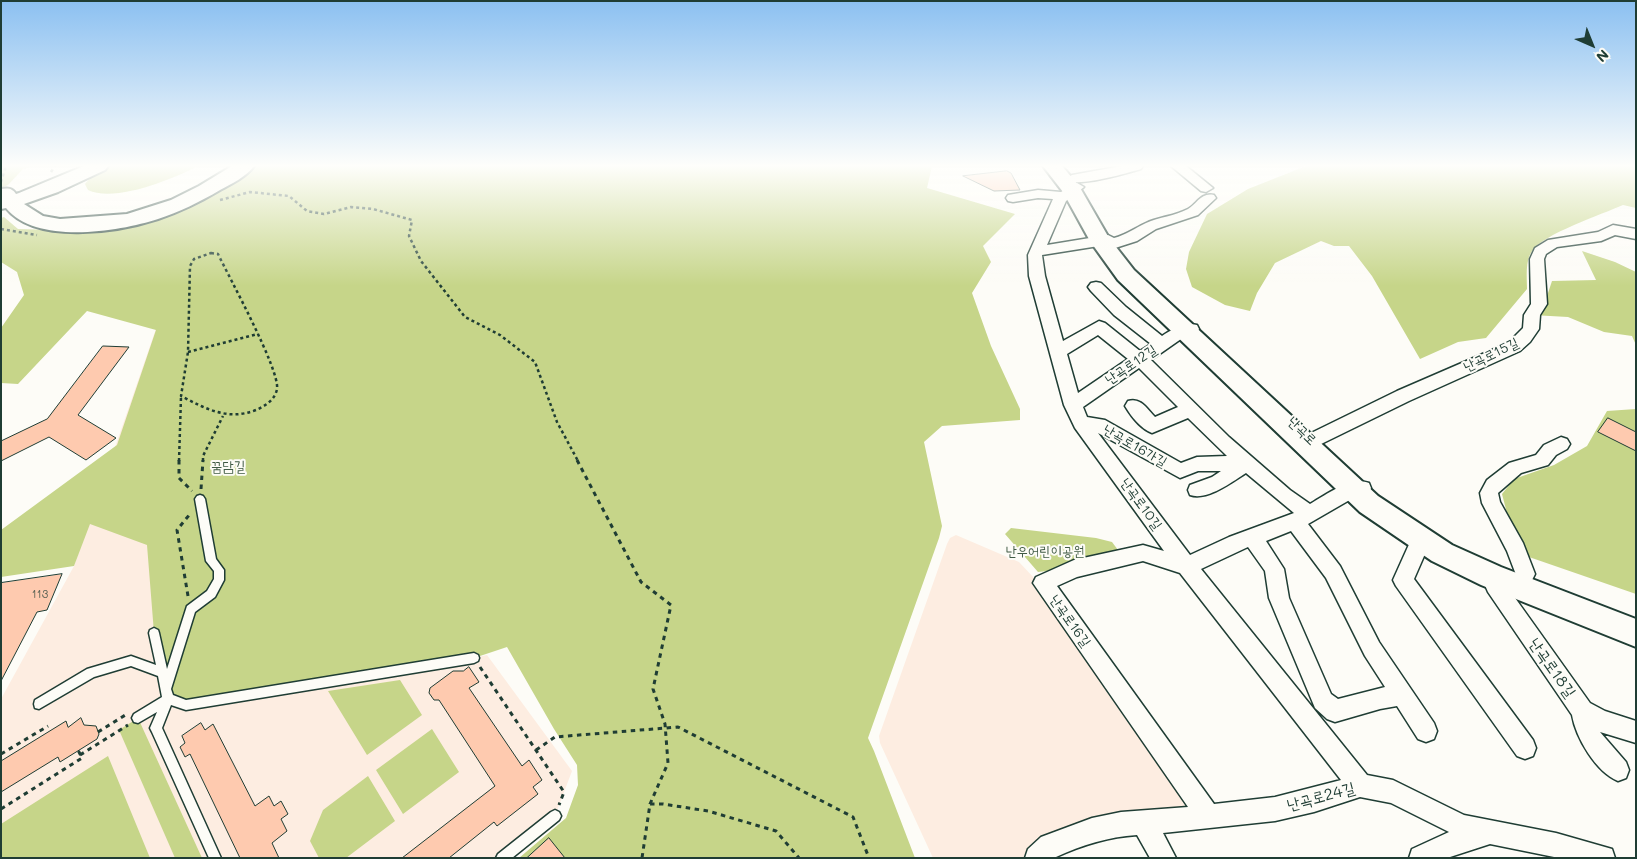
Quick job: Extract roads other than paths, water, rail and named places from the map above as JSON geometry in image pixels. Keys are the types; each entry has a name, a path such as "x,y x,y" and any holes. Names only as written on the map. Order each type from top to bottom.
{"main road":[{"path":"16,206 18,210 31,219 45,224 76,226 135,219 171,206"},
{"path":"31,206 43,215 77,222 113,218 156,206"},
{"path":"64,206 66,214 77,222"},
{"name":"난곡로","path":"1083,206 1126,275 1359,489 1464,549 1636,621"},
{"name":"난곡로","path":"1188,330 1259,390 1359,489 1370,504 1422,540 1442,553 1491,576 1636,634"}],"street":[{"name":"난곡로10길","path":"1057,206 1035,255 1037,276 1073,405 1081,423 1187,566 1360,785"},
{"path":"1038,251 1132,238 1151,226 1193,212 1198,206"},
{"name":"난곡로15길","path":"1312,441 1411,392 1514,347 1531,329 1532,315 1538,304 1540,292 1537,259 1540,251 1553,243 1601,236 1613,230 1636,234"},
{"path":"1096,287 1120,311 1162,344"},
{"path":"1058,352 1099,327 1141,360 1222,442 1283,496 1302,518 1333,572 1372,649 1426,731"},
{"name":"난곡로12길","path":"1073,405 1175,335 1188,330"},
{"path":"1134,406 1152,426 1191,409"},
{"name":"난곡로16가길","path":"1081,423 1099,425 1180,471 1197,464 1247,463"},
{"path":"1525,574 1516,549 1492,503 1490,493 1493,485 1515,468 1542,460 1550,450 1561,444"},
{"path":"1197,490 1218,482 1247,463"},
{"path":"1187,566 1236,543 1302,518 1359,489"},
{"path":"1253,538 1274,569 1279,598 1323,701 1335,711 1380,698 1401,695"},
{"path":"1422,540 1403,580 1525,748"},
{"name":"난곡로16길","path":"1187,566 1143,553 1074,569 1043,583 1209,817"},
{"name":"난곡로18길","path":"1491,576 1495,586 1582,711 1601,721 1636,732"},
{"path":"1298,707 1323,701"},
{"path":"1582,711 1583,726 1618,770"},
{"name":"난곡로24길","path":"1037,858 1050,846 1092,830 1121,824 1209,817 1275,809 1314,800 1360,785 1393,792 1462,826 1556,845 1603,858"},
{"path":"1143,822 1164,858"},
{"path":"1421,858 1451,843 1490,832"}],"lane":[{"path":"200,499 211,561 218,567 219,577 214,590 191,609 156,728 215,858"},
{"path":"154,633 167,694 186,705 474,658"},
{"path":"39,704 91,674 131,661 163,673"},
{"path":"138,718 167,694"},
{"path":"502,858 555,816"}],"park label":[{"name":"꿈담길","path":"228,467"},
{"name":"난우어린이공원","path":"1045,552"}]}
